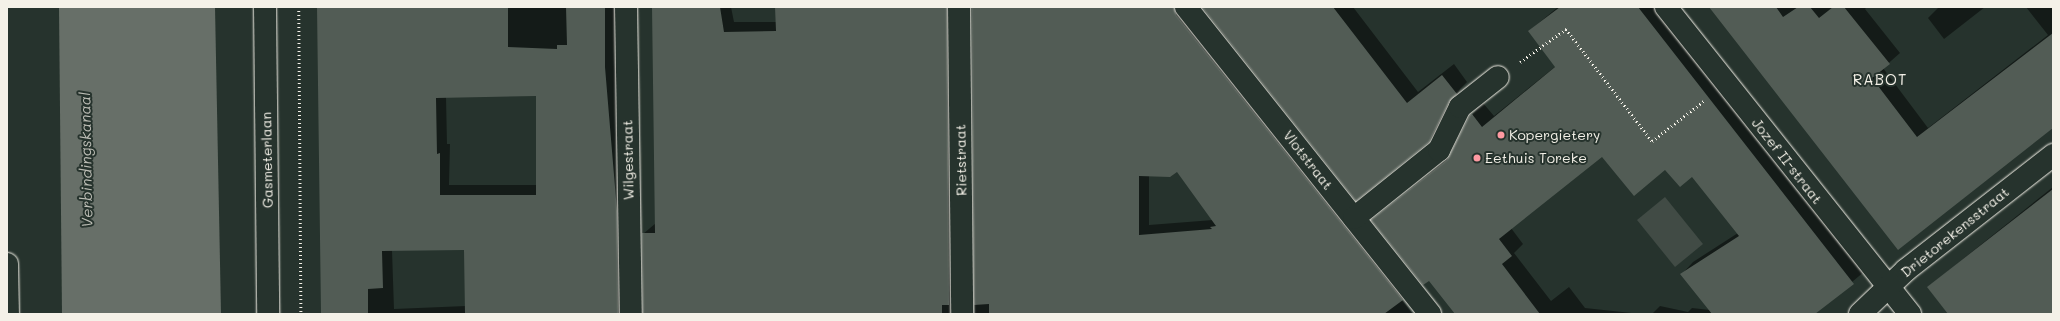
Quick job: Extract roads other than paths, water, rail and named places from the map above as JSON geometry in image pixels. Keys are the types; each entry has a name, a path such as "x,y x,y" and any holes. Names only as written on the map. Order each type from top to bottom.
{"street":[{"name":"Gasmeterlaan","path":"265,7 268,314"},
{"name":"Wilgestraat","path":"626,7 631,314"},
{"name":"Rietstraat","path":"959,7 962,314"},
{"name":"Vlotstraat","path":"1186,7 1430,314"},
{"name":"Jozef II-straat","path":"1666,7 1910,314"},
{"path":"1354,218 1439,150 1460,107 1498,77"},
{"name":"Drietorekensstraat","path":"1860,314 1906,270 2053,155"},
{"path":"7,264 8,314"}],"water":[{"name":"Verbindingskanaal","path":"59,7 215,7 221,314 62,314"}],"place":[{"name":"Kopergietery","path":"1501,135"},
{"name":"Eethuis Toreke","path":"1477,158"}],"district":[{"name":"RABOT","path":"1880,80"}]}
